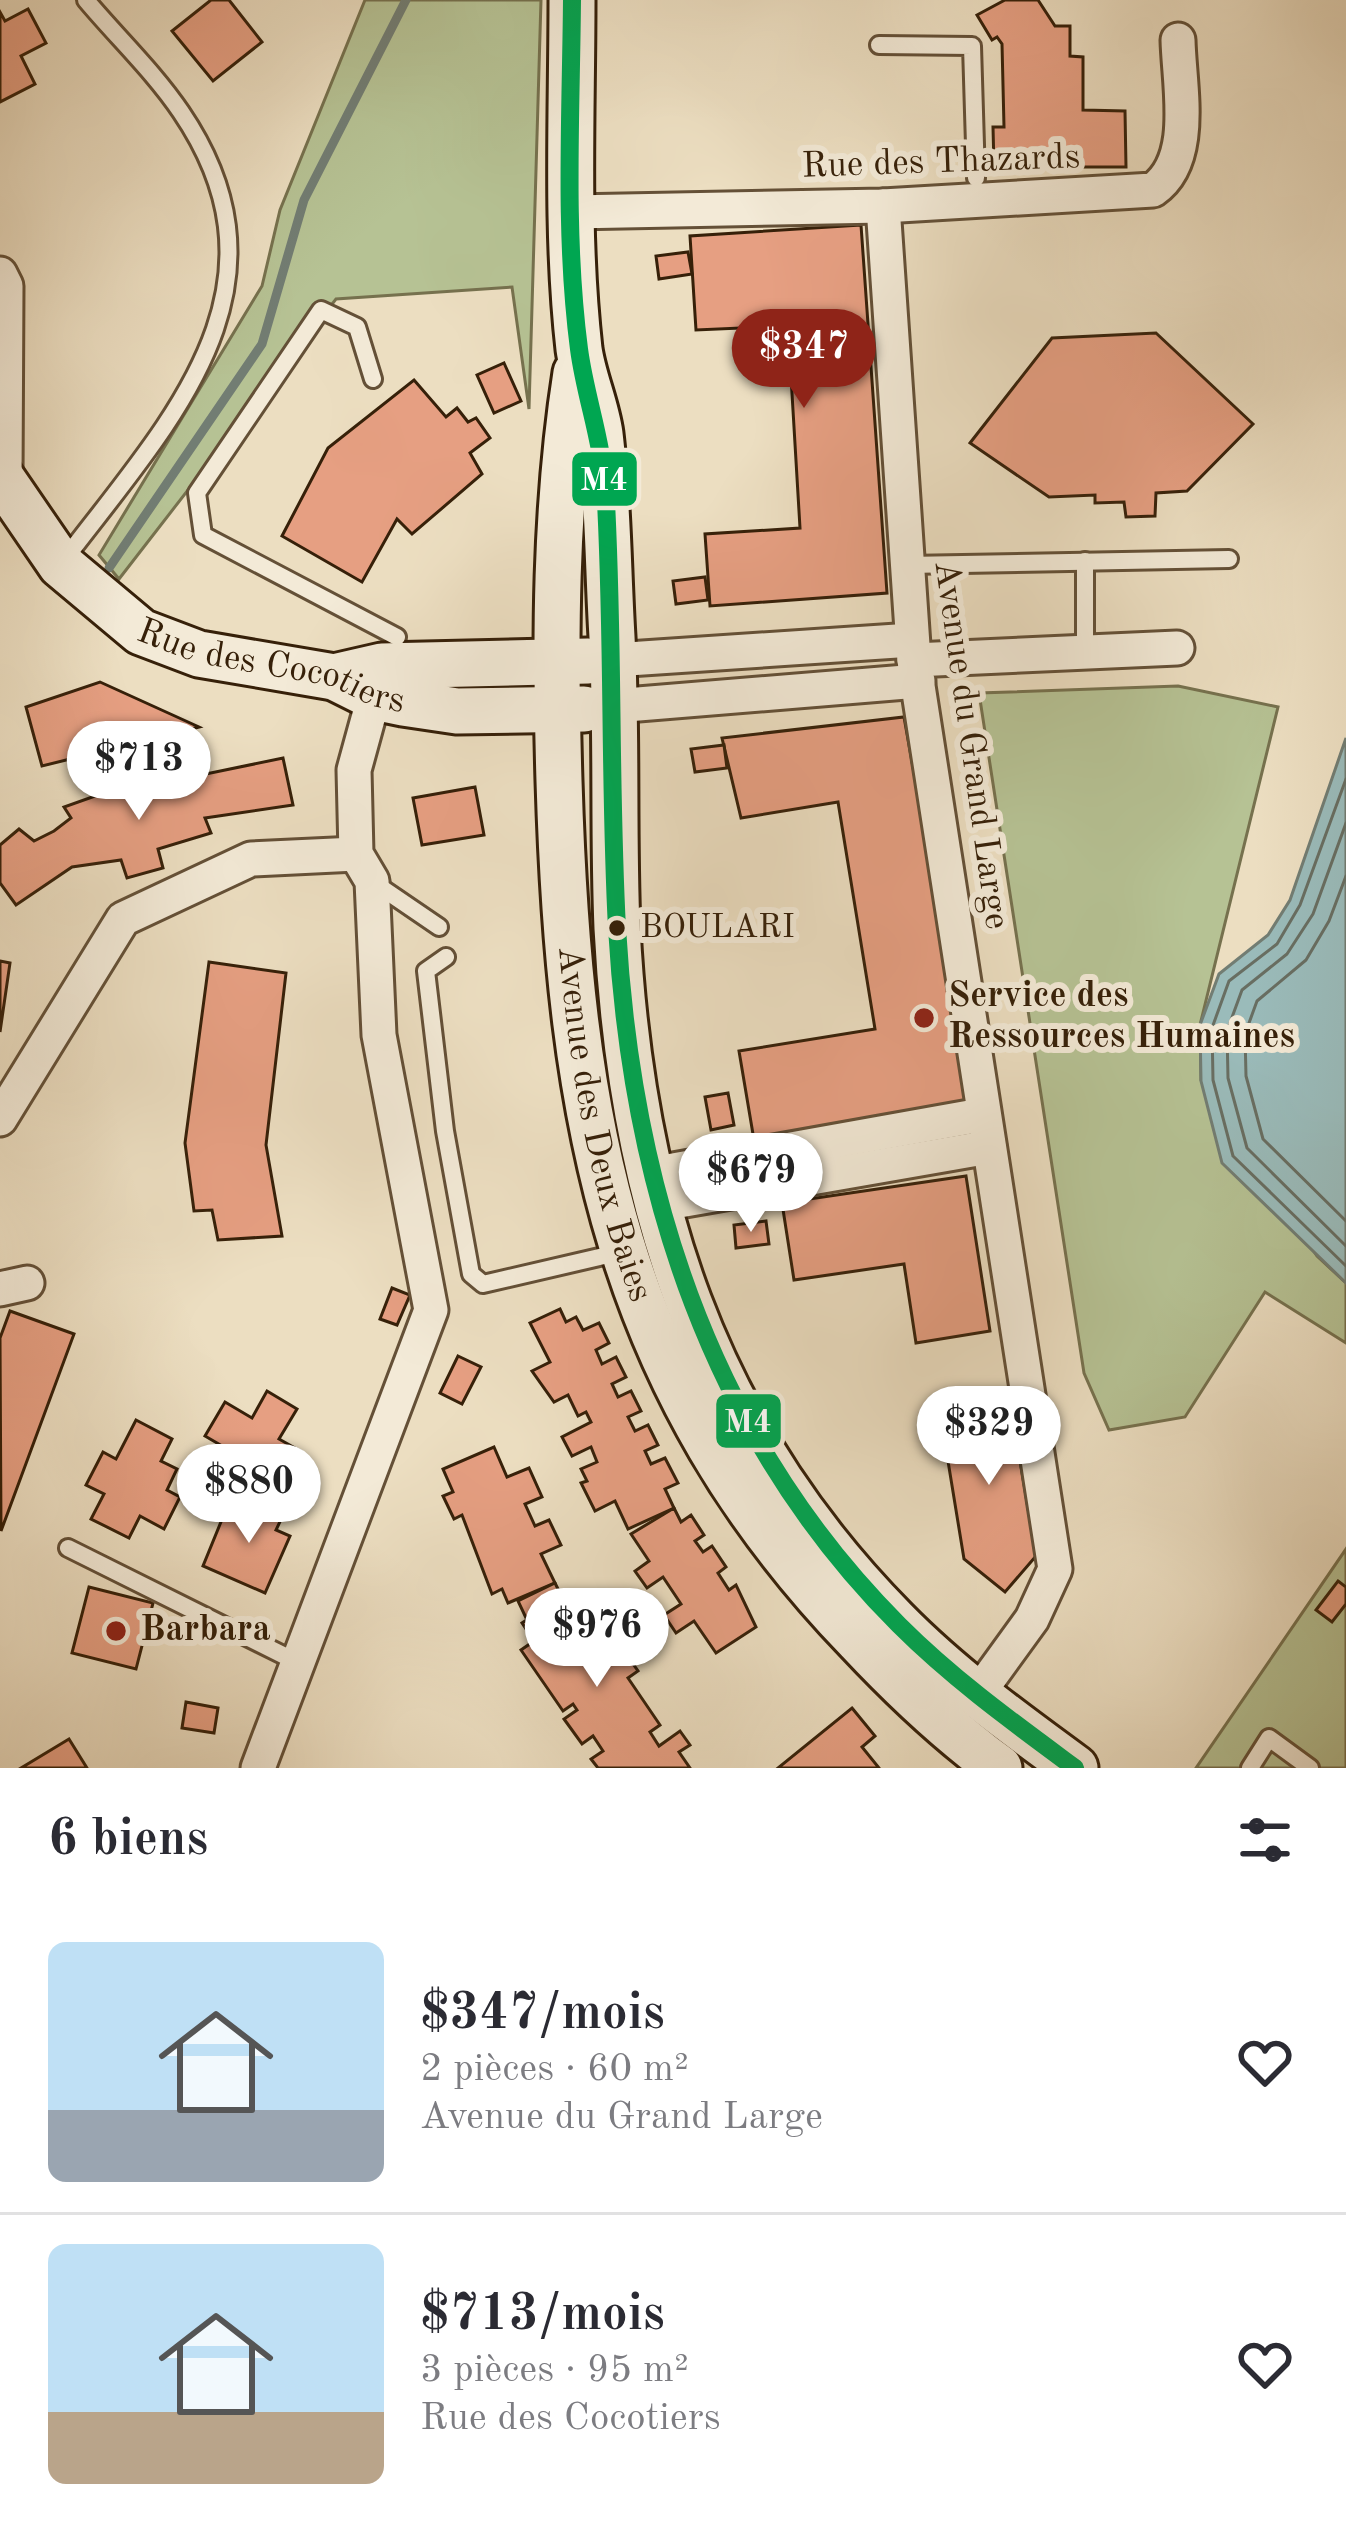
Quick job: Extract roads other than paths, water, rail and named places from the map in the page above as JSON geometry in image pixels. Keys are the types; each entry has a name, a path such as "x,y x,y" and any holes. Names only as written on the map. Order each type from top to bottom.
{"main road":[{"name":"Avenue des Deux Baies","path":"572,0 572,212 579,352 560,474 557,711 570,980 598,1166 622,1252 667,1369 710,1454 817,1598 950,1732 999,1768"},
{"name":"Avenue des Deux Baies","path":"579,352 600,431 613,660 617,931 654,1189 694,1328 730,1403 820,1538 896,1622 977,1695 1075,1768"},
{"name":"Rue des Cocotiers","path":"2,477 61,565 141,632 200,654 458,712 614,706"},
{"path":"354,687 382,666 613,660"}],"street":[{"name":"Rue des Thazards","path":"572,212 883,206 1153,190 1174,168 1180,145 1178,40"},
{"name":"Avenue du Grand Large","path":"883,206 914,660 1055,1569 1032,1619 977,1695"},
{"path":"0,274 6,286 2,477"},
{"path":"613,660 914,660 1177,648"},
{"path":"614,706 914,660"},
{"path":"258,1768 430,1310 380,1035 354,770 354,687"},
{"path":"0,1119 123,919 251,859 364,868"},
{"path":"654,1189 985,1131"}],"lane":[{"path":"61,565 185,401 218,334 230,267 222,190 182,112 86,0"},
{"path":"879,45 972,46 976,178"},
{"path":"373,379 357,327 321,310 197,493 203,535 398,637"},
{"path":"906,565 1229,559"},
{"path":"1085,561 1085,650"},
{"path":"364,868 439,926"},
{"path":"446,957 426,971 445,1131 471,1274 483,1284 622,1252"},
{"path":"68,1549 299,1663"},
{"path":"1250,1768 1269,1738 1310,1768"}],"water":[{"path":"1346,738 1346,1283 1222,1163 1201,1081 1200,1025 1219,974 1268,935 1290,900"}],"waterway":[{"path":"109,568 262,344 304,200 406,0"}],"place":[{"name":"BOULARI","path":"617,928"},
{"name":"Service des Ressources Humaines","path":"924,1018"},
{"name":"Barbara","path":"116,1631"}]}
